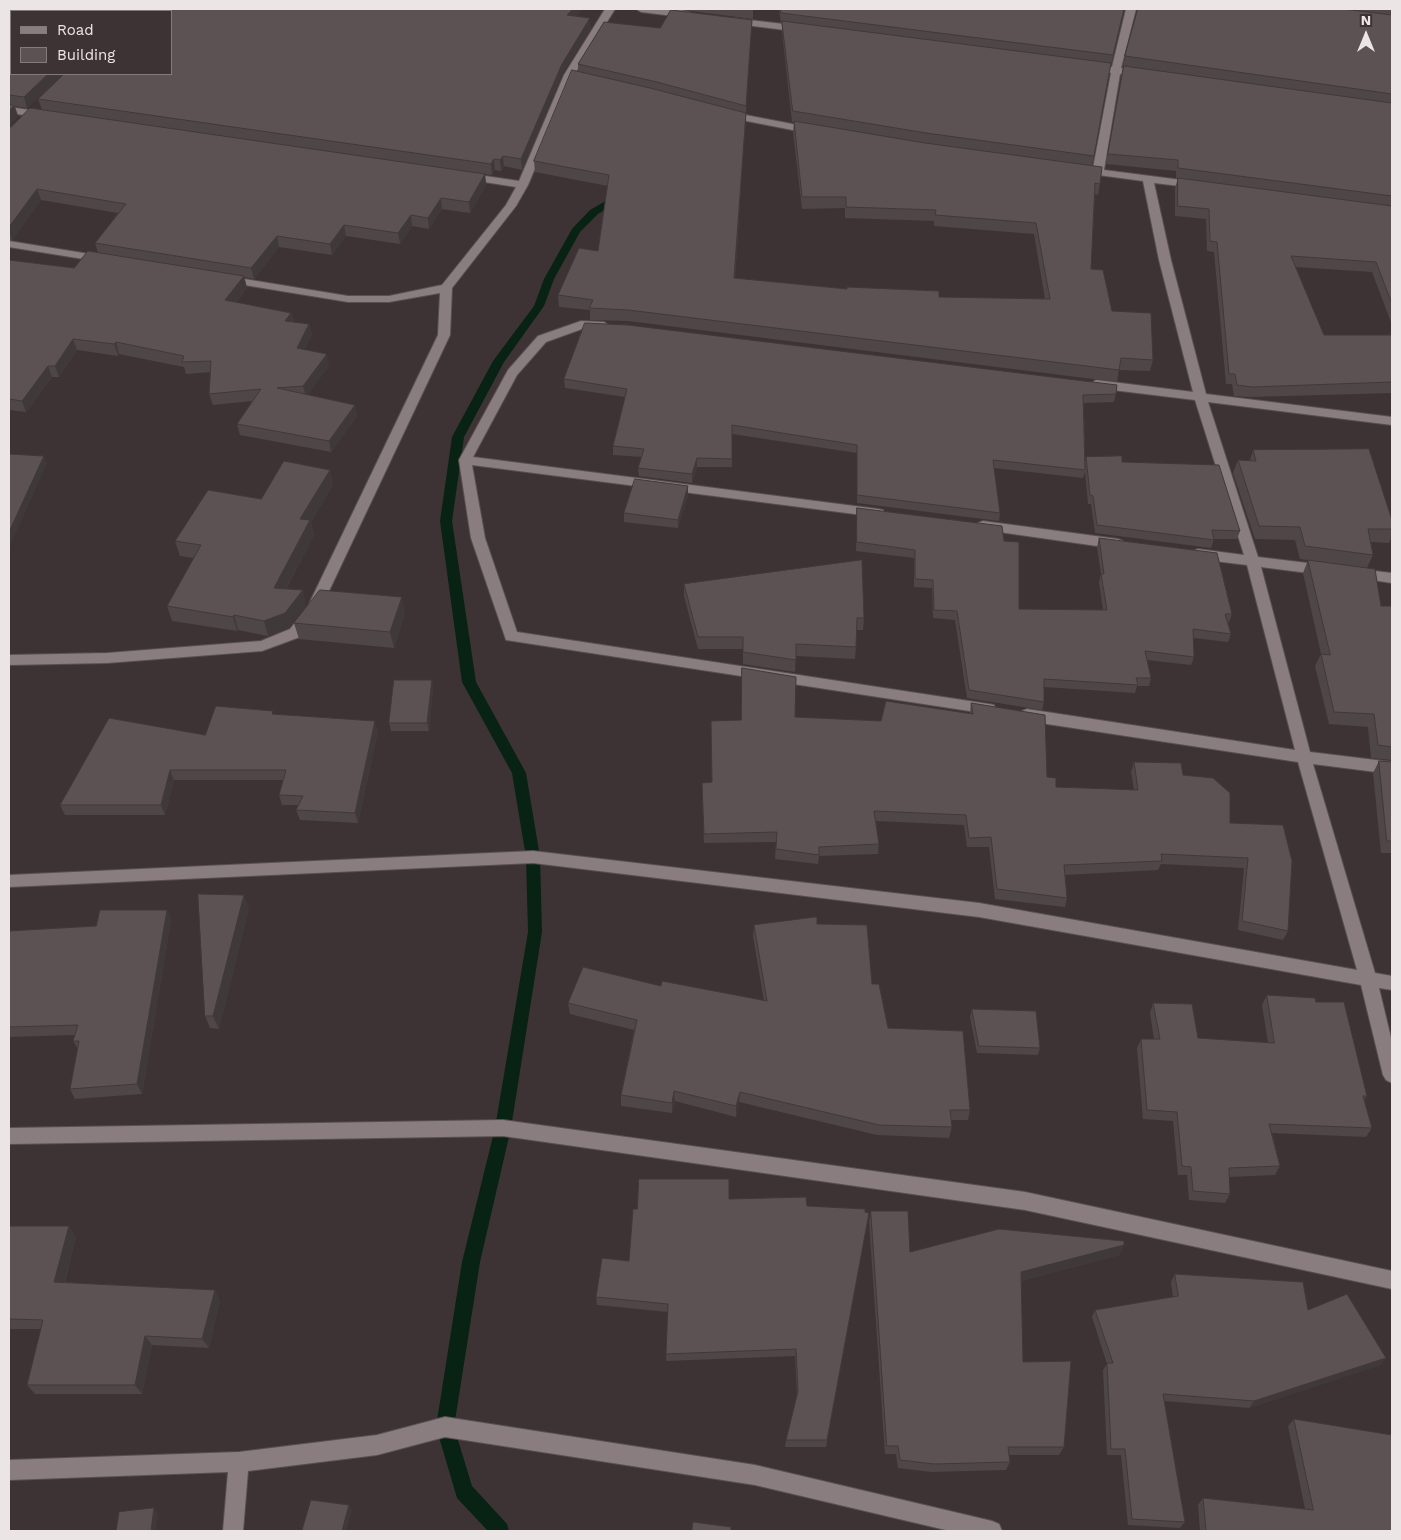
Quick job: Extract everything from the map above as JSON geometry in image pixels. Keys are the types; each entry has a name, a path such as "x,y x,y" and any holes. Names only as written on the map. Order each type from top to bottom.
{"street":[{"path":"9,660 107,658 262,646 295,633 314,608 444,335 446,288 505,214 523,184 573,76 610,9"},
{"path":"641,9 701,16"},
{"path":"1098,172 1116,70 1131,9"},
{"path":"720,19 810,30"},
{"path":"1076,65 1156,76"},
{"path":"9,110 59,117"},
{"path":"710,110 739,118 827,133"},
{"path":"1069,168 1207,186"},
{"path":"454,174 523,184"},
{"path":"1148,178 1159,235 1200,396 1253,561 1304,757 1368,978 1392,1075"},
{"path":"9,244 115,261"},
{"path":"212,277 348,299 389,299 446,288"},
{"path":"618,326 582,326 542,339 512,373 465,460 478,538 511,636 1304,757 1392,768"},
{"path":"1081,382 1392,421"},
{"path":"465,460 889,514"},
{"path":"968,524 1135,546"},
{"path":"1184,552 1392,578"},
{"path":"9,881 533,857 979,910 1392,983"},
{"path":"9,1136 503,1128 1025,1201 1392,1280"},
{"path":"9,1470 239,1462 377,1445 444,1427 755,1475 992,1531"},
{"path":"233,1531 239,1462"}],"building":[{"path":"9,9 573,9 567,15 590,18 562,64 521,159 503,156 500,160 494,159 491,164 38,99 63,75 172,75 172,10 10,10 10,75 47,75 24,97 9,95"},
{"path":"781,9 1124,9 1113,55 781,13"},
{"path":"1138,9 1343,9 1392,15 1392,94 1125,56"},
{"path":"671,10 752,20 746,106 657,82 578,64 604,22 660,28"},
{"path":"782,21 1111,63 1094,156 926,133 793,111"},
{"path":"1124,66 1392,103 1392,196 1178,168 1178,160 1108,154"},
{"path":"572,70 746,113 734,278 847,289 847,287 939,291 939,297 1050,299 1036,223 935,215 936,210 846,207 846,197 802,197 794,121 925,143 1102,167 1100,184 1095,183 1091,269 1103,270 1112,311 1151,313 1153,360 1121,358 1119,370 628,310 589,308 593,300 558,295 579,248 598,251 609,175 534,161"},
{"path":"9,104 14,106 9,111"},
{"path":"30,108 485,174 469,202 441,198 428,218 411,215 398,233 344,225 330,244 277,236 251,268 95,243 126,204 37,189 9,227 9,127"},
{"path":"1178,178 1392,206 1392,304 1376,262 1291,256 1324,335 1392,335 1392,382 1252,387 1237,385 1235,374 1229,374 1217,242 1210,241 1209,209 1178,206"},
{"path":"88,251 244,276 225,300 291,313 285,321 309,324 297,348 327,354 303,386 277,388 355,405 329,441 237,424 261,389 209,394 211,361 182,362 184,356 116,342 114,344 73,339 55,366 48,366 22,401 9,399 9,260 74,268"},
{"path":"585,323 628,325 1117,385 1116,394 1083,395 1085,470 993,460 1000,513 857,495 857,445 732,425 732,459 697,458 692,474 638,468 644,449 613,446 627,389 564,379"},
{"path":"1369,449 1392,520 1392,529 1368,529 1373,555 1305,546 1300,527 1259,526 1238,460 1256,461 1253,450"},
{"path":"9,454 44,456 9,532"},
{"path":"1122,456 1122,462 1219,465 1240,531 1212,530 1214,540 1097,525 1093,496 1090,495 1086,457"},
{"path":"284,461 330,470 300,519 310,520 274,588 303,590 285,613 264,621 167,606 201,545 175,541 208,490 261,499"},
{"path":"635,479 688,486 678,520 624,513"},
{"path":"857,508 1002,526 1004,541 1019,542 1019,609 1107,610 1101,574 1104,574 1099,538 1217,553 1232,614 1225,614 1231,634 1193,629 1194,657 1145,651 1151,678 1136,678 1138,685 1044,679 1044,702 969,690 957,611 934,610 933,580 915,579 915,550 857,542"},
{"path":"862,560 864,618 857,618 856,647 796,644 796,660 743,652 743,637 698,637 684,584"},
{"path":"1308,560 1375,569 1381,606 1392,606 1392,747 1378,745 1374,714 1334,712 1321,654 1330,655"},
{"path":"320,590 402,597 390,632 294,623"},
{"path":"742,668 796,677 795,717 881,721 886,701 973,714 971,703 1045,715 1047,777 1056,778 1056,787 1138,790 1134,762 1181,763 1183,775 1213,778 1230,793 1230,823 1283,825 1292,861 1288,931 1242,921 1248,858 1161,854 1162,861 1064,865 1067,898 997,889 991,837 969,838 966,815 874,811 879,844 819,847 819,855 776,849 777,832 704,834 702,783 712,782 711,721 741,720"},
{"path":"394,680 432,680 427,723 389,723"},
{"path":"216,706 273,711 272,714 375,721 355,813 296,810 303,796 279,795 286,770 170,770 161,805 60,805 109,718 205,735"},
{"path":"1379,761 1392,762 1392,841 1387,841"},
{"path":"198,894 244,895 213,1016 205,1016"},
{"path":"100,910 167,910 137,1084 70,1089 79,1041 73,1041 78,1025 9,1027 9,931 96,926"},
{"path":"817,917 817,924 867,925 872,984 879,984 888,1028 963,1031 970,1110 950,1110 952,1127 879,1125 740,1092 736,1106 674,1091 672,1103 621,1095 637,1020 568,1003 583,967 661,986 662,981 767,1001 754,925"},
{"path":"1267,995 1315,998 1316,1002 1344,1002 1367,1096 1363,1096 1372,1128 1269,1124 1280,1166 1229,1168 1230,1194 1193,1191 1191,1167 1182,1166 1177,1112 1147,1110 1141,1039 1160,1039 1153,1003 1192,1004 1198,1038 1274,1043"},
{"path":"972,1009 1036,1011 1040,1048 979,1046"},
{"path":"639,1179 729,1179 729,1199 806,1197 807,1206 865,1209 865,1212 869,1213 827,1440 786,1440 798,1391 796,1349 666,1354 668,1304 596,1297 602,1258 629,1261 633,1209 637,1209"},
{"path":"871,1211 908,1211 910,1252 999,1229 1124,1241 1124,1245 1021,1272 1023,1362 1071,1361 1064,1447 1008,1447 1010,1462 934,1464 900,1460 898,1446 887,1446"},
{"path":"9,1226 69,1226 54,1282 215,1290 202,1339 145,1336 135,1385 27,1385 43,1320 9,1319"},
{"path":"1175,1274 1303,1282 1308,1310 1347,1294 1386,1358 1254,1401 1163,1394 1185,1522 1132,1519 1125,1449 1111,1449 1107,1363 1113,1363 1095,1310 1178,1296"},
{"path":"1294,1419 1392,1435 1392,1531 1206,1531 1203,1498 1313,1510"},
{"path":"311,1500 349,1505 342,1531 302,1531"},
{"path":"154,1508 151,1531 116,1531 119,1512"},
{"path":"693,1522 731,1527 731,1531 692,1531"}],"waterway":[{"path":"500,1531 464,1491 445,1427 471,1262 503,1128 535,932 533,857 519,773 469,682 446,521 458,437 499,361 539,306 549,279 576,231 594,212 621,195"}]}
